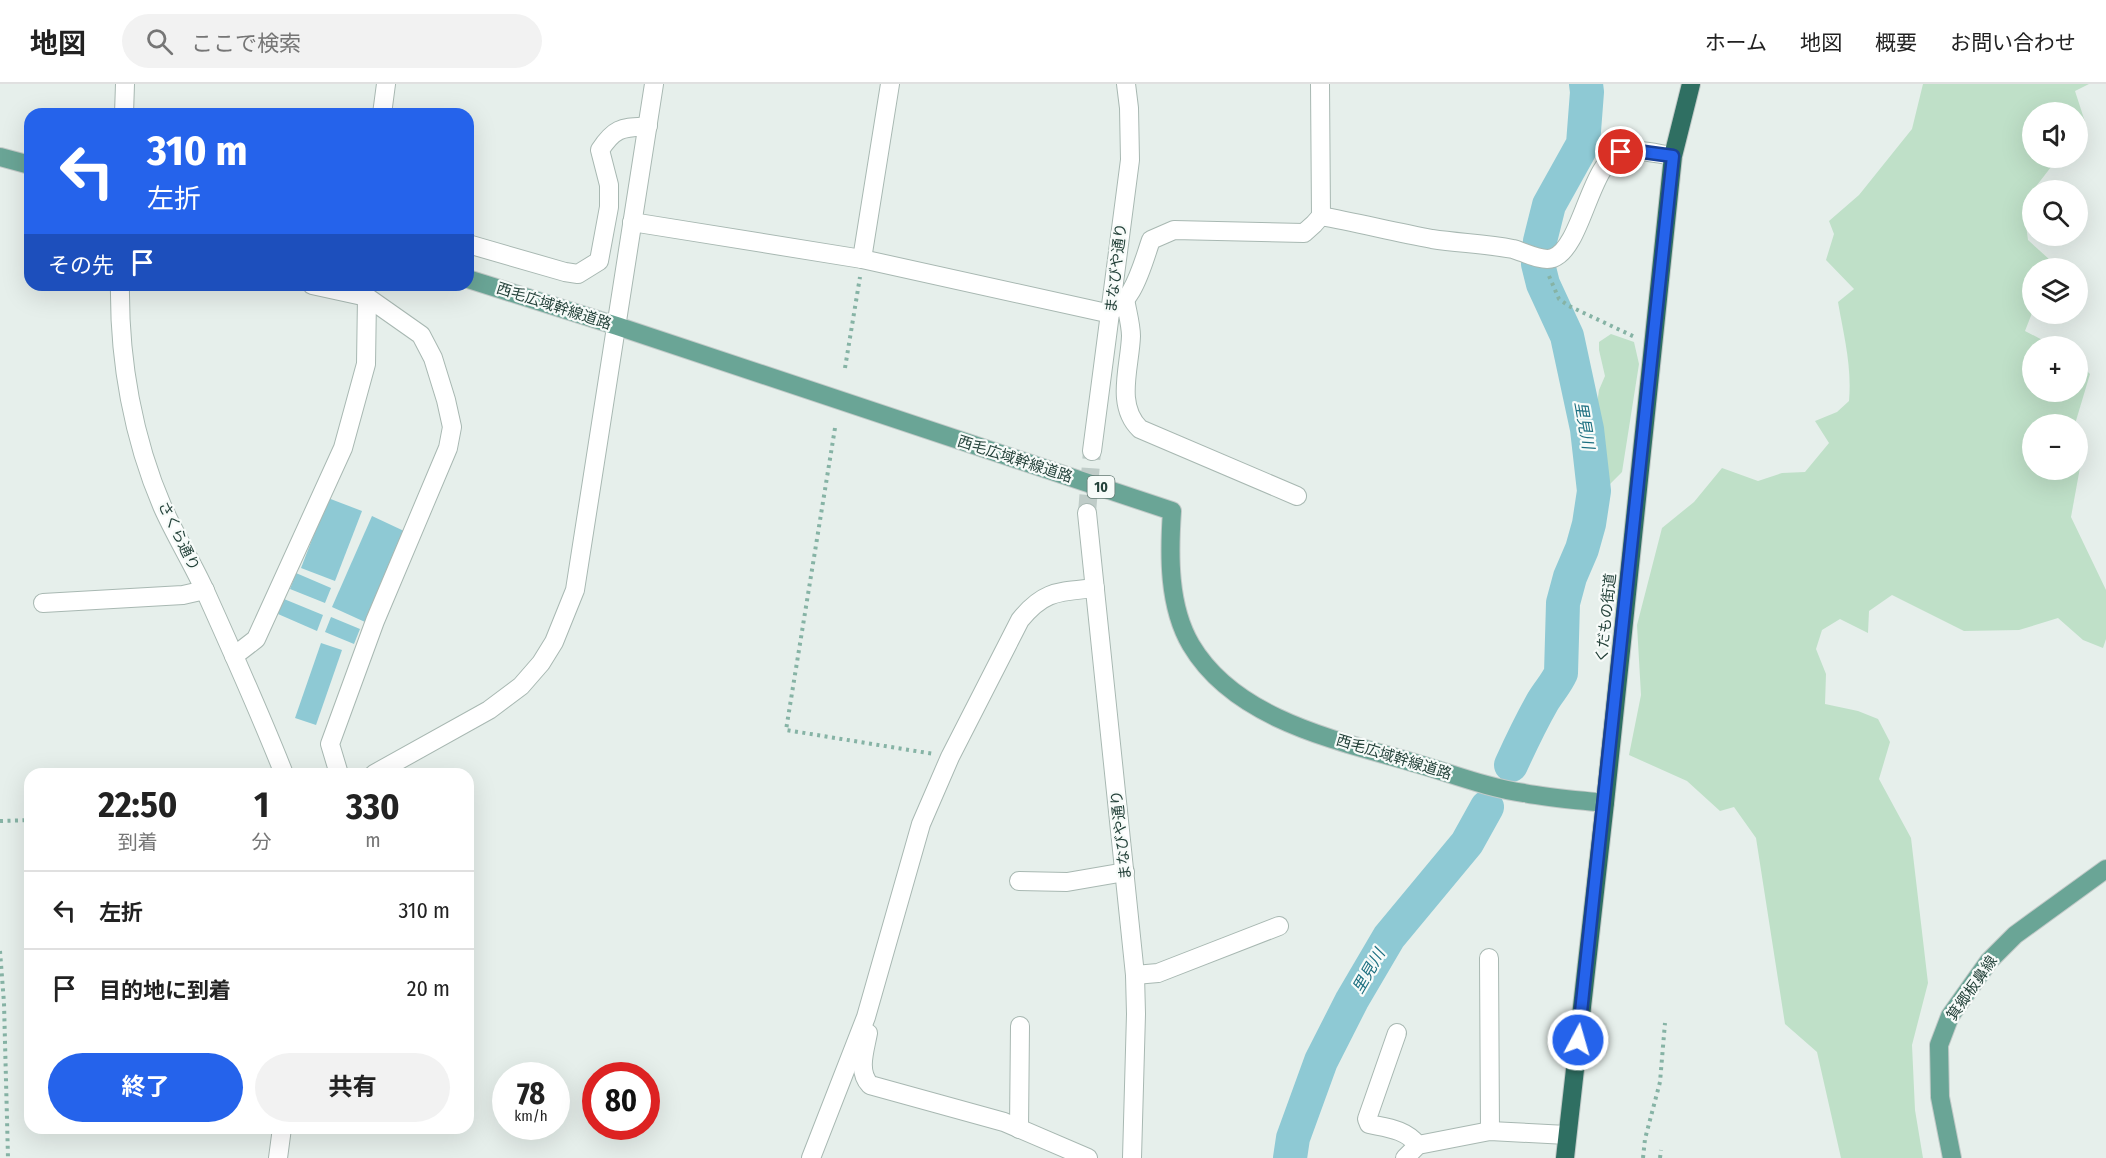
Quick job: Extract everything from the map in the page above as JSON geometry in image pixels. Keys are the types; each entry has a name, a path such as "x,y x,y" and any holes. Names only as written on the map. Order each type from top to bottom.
{"highway":[{"name":"くだもの街道","path":"1565,1158 1673,156 1691,84"}],"main road":[{"path":"0,156 24,163"},
{"name":"西毛広域幹線道路","path":"474,281 617,326 1172,511 1170,547 1174,592 1181,623 1191,645 1212,672 1243,698 1285,722 1475,781 1522,793 1605,803"},
{"name":"箕郷板鼻線","path":"1952,1158 1940,1097 1939,1046 1950,1016 1989,961 2015,935 2106,869"}],"street":[{"path":"124,108 125,84"},
{"path":"382,108 386,84"},
{"path":"385,768 489,710 521,686 541,663 554,642 575,590 654,84"},
{"path":"862,260 890,84"},
{"name":"まなびや通り","path":"1092,451 1130,160 1126,84"},
{"path":"632,222 862,260 1110,312 1125,299 1135,286 1151,240 1159,236 1174,230 1304,232 1314,224 1321,216 1320,84"},
{"path":"474,245 578,274 599,261 609,207 609,185 600,150 611,133 630,127 648,126"},
{"path":"1321,216 1435,239 1514,250 1541,257 1558,255 1568,244 1610,158 1621,152 1636,151 1673,156"},
{"name":"さくら通り","path":"120,291 120,324 130,397 144,452 163,507 205,590 281,768"},
{"path":"337,768 330,744 375,621 448,448 452,427 432,358 421,335 367,297 340,291"},
{"path":"234,656 255,639 343,448 366,364 367,297"},
{"path":"1125,299 1131,333 1125,400 1131,421 1140,429 1298,496"},
{"name":"まなびや通り","path":"1087,513 1135,975 1132,1158"},
{"path":"811,1158 866,1017 921,824 950,757 1020,620 1033,604 1046,595 1095,588"},
{"path":"43,603 183,595 205,590"},
{"path":"1019,881 1067,882 1125,872"},
{"path":"1135,975 1158,973 1279,926"},
{"path":"1489,958 1490,1131"},
{"path":"866,1017 868,1031 862,1071 864,1079 870,1085 1004,1122 1088,1158"},
{"path":"1019,1129 1020,1026"},
{"path":"1397,1033 1367,1119 1369,1124 1401,1131 1411,1137 1411,1151 1490,1131 1567,1135"},
{"path":"278,1158 281,1134"}],"path":[{"path":"1541,257 1559,299 1581,312 1652,344"},
{"path":"845,368 862,260"},
{"path":"835,428 786,730 950,757"},
{"path":"0,821 24,820"},
{"path":"0,951 4,1003 8,1158"},
{"path":"1643,1158 1645,1139 1660,1082 1665,1023"},
{"path":"1660,1158 1661,1150"}],"green space":[{"path":"1923,84 2089,84 2075,91 2079,102 2022,102 2022,168 2050,168 2041,180 2022,180 2022,246 2035,246 2048,258 2022,258 2022,324 2028,324 2025,331 2035,336 2022,336 2022,402 2082,402 2078,414 2022,414 2022,480 2078,480 2071,517 2106,590 2106,639 2103,648 2083,640 2058,618 2019,630 1964,631 1892,595 1869,611 1868,633 1840,619 1822,630 1816,649 1826,674 1825,704 1858,711 1878,719 1890,742 1879,779 1911,838 1928,983 1912,1045 1915,1110 1923,1158 1841,1158 1817,1052 1785,1024 1756,838 1734,807 1720,811 1687,781 1629,755 1641,695 1637,625 1662,528 1694,502 1722,468 1758,481 1782,473 1805,472 1829,443 1815,421 1837,412 1849,401 1848,364 1838,302 1854,289 1826,260 1834,234 1829,221 1859,195 1912,129"},
{"path":"1611,334 1634,342 1639,364 1622,472 1609,485 1598,482 1592,439 1599,390 1605,376 1599,342"}],"water":[{"path":"328,498 362,511 335,581 301,568"},
{"path":"372,516 404,531 365,622 332,607"},
{"path":"296,573 331,588 325,603 290,589"},
{"path":"284,599 323,615 317,631 278,614"},
{"path":"331,617 360,629 354,644 325,632"},
{"path":"321,643 342,650 316,725 295,718"}],"waterway":[{"name":"里見川","path":"1511,765 1545,697 1561,673 1563,603 1589,524 1594,491 1587,429 1567,336 1543,284 1538,264 1540,241 1549,205 1583,144 1586,84"},
{"name":"里見川","path":"1290,1158 1293,1138 1321,1061 1352,1000 1389,937 1467,843 1487,807"}],"tunnel":[{"path":"1087,513 1092,451"}],"route":[{"path":"1578,1040 1673,156 1636,151 1621,152"}]}
